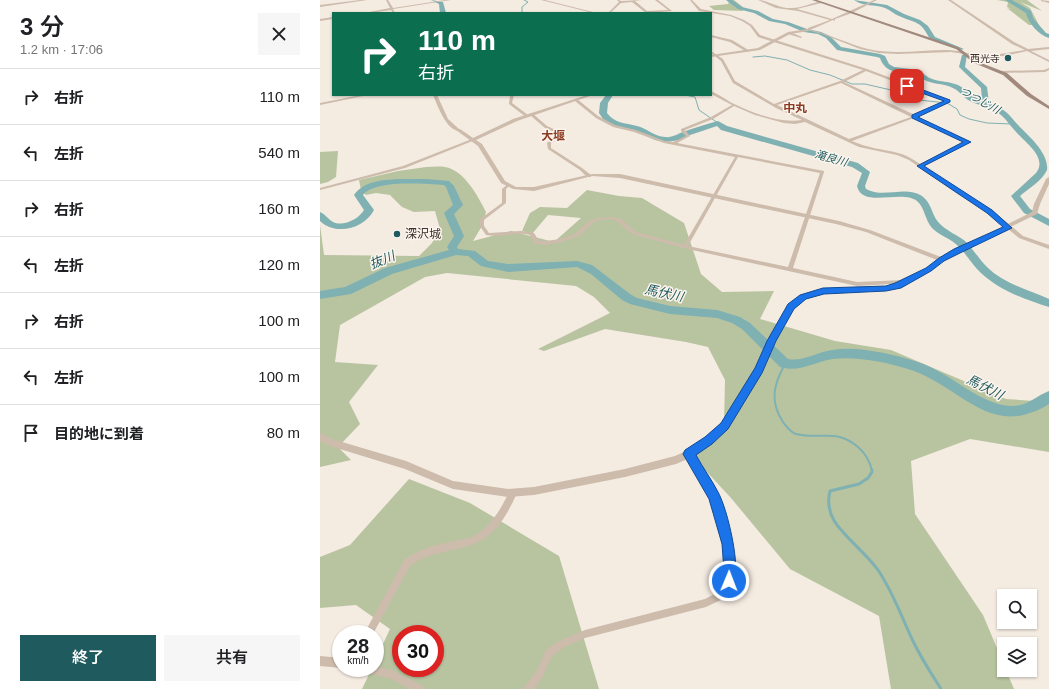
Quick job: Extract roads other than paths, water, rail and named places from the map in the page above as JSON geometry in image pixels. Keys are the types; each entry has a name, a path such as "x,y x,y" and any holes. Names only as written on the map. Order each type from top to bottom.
{"main road":[{"path":"814,0 947,44 965,53 975,62 1001,72 1049,108"}],"street":[{"path":"320,6 366,0"},
{"path":"387,0 394,12"},
{"path":"372,12 450,0"},
{"path":"542,0 592,12"},
{"path":"610,12 619,1 641,0"},
{"path":"656,0 672,12"},
{"path":"691,0 700,10 726,13 750,24 757,35 866,70 948,101 914,117 848,141"},
{"path":"759,0 777,7 834,20"},
{"path":"712,56 748,52 759,49 791,33 806,30 834,20 876,0"},
{"path":"949,0 1026,51 1049,61"},
{"path":"1042,0 1049,2"},
{"path":"633,1 646,12 672,12"},
{"path":"794,10 820,2"},
{"path":"320,20 332,18"},
{"path":"789,29 791,33 801,37"},
{"path":"806,30 821,32 849,45 868,50 901,54 948,51 992,56 1049,48"},
{"path":"712,36 731,41 748,52"},
{"path":"712,53 724,62 734,82 804,121 848,141 860,146 898,154 910,159 990,212 1008,228 1026,240 1049,247"},
{"path":"1001,72 1044,71 1049,69"},
{"path":"774,105 841,82 866,70"},
{"path":"841,82 968,142 920,166"},
{"path":"712,93 733,106 768,119 798,123 804,121"},
{"path":"320,104 361,96"},
{"path":"435,96 445,118 451,126 473,140 482,148 500,178 508,185 522,189 534,189 589,176 608,174 620,176 808,215 868,231 941,259"},
{"path":"512,96 510,102 546,127 559,133 558,137 549,143 549,148 572,162 589,176"},
{"path":"320,189 404,167 473,140 529,115 578,98 597,117 614,126 636,131 664,142 822,172 790,269"},
{"path":"673,144 688,136 682,130 710,119 733,106"},
{"path":"685,246 716,196 737,156"},
{"path":"320,437 330,442 406,466 453,485 491,492 513,493 534,491 625,473 676,460 689,454 724,426 759,370 772,341 791,307 803,297 823,291 886,288 905,282 929,270 941,259 1008,228 1035,213 1037,204 1049,179"},
{"path":"508,185 504,189 504,203 482,219 482,226 488,234 496,235 526,232 532,234 534,240 538,243 546,243 571,238 591,222 602,217 607,217 619,220 634,233 685,246 858,284 905,282"},
{"path":"528,689 539,675 549,653 560,645 585,634 706,603 728,592 730,571 728,544 715,497 689,454"},
{"path":"373,625 407,563 412,558 420,554 473,541 481,537 489,531 500,518 513,493"},
{"path":"320,661 332,662"},
{"path":"384,673 392,675 420,689"}],"waterway":[{"name":"滝良川","path":"434,0 441,3 443,12"},
{"path":"522,12 522,7 528,2 524,0"},
{"name":"つつじ川","path":"729,0 740,8 756,12 771,20 786,23 806,31 819,33 828,37 839,49 878,55 883,57 886,65 893,69 918,71 924,78 930,81 956,87 972,99 993,107 1003,113 1020,132 1034,144 1044,163 1043,170 1039,175 1015,196 1027,211 1049,223"},
{"path":"857,0 867,4 887,7 903,16 923,23 927,27 932,38 961,49"},
{"path":"1008,0 1029,12 1030,18 1044,34 1049,36"},
{"path":"965,55 962,67 984,87 986,103"},
{"path":"753,57 765,56 787,60 810,70 830,75 852,84 865,84 891,90 919,100 947,103 957,109 960,115 969,119 987,123 1012,124"},
{"name":"滝良川","path":"609,96 604,103 603,113 608,120 617,124 636,128 658,138 666,140 677,138 684,134 718,123 724,128 855,165 866,172 866,176 861,186 862,190 869,194 906,194 913,195 920,199 925,205 936,226 962,244 984,270 1007,286 1049,303"},
{"path":"690,96 695,97 699,110 718,123"},
{"name":"馬伏川","path":"320,215 331,225 350,225 360,220 367,214 369,210 358,195 363,189 372,185 412,181 446,183 450,186 458,205 449,213 459,236 452,247 455,252"},
{"name":"抜川","path":"320,295 347,291 389,271 455,252"},
{"name":"馬伏川","path":"455,252 471,253 485,264 508,268 577,264 588,267 626,297 634,301 670,310 717,314 736,320 746,326 784,363 796,364 809,362 834,354 873,356 894,360 930,372 980,402 996,409 1013,412 1030,408 1049,397"},
{"path":"785,364 776,386 775,400 779,414 787,427 796,434 805,436 835,436 850,441 865,455 869,461 872,471"},
{"path":"872,471 868,478 859,484 830,491 830,513 835,523 878,570 893,596 916,647 941,689"}],"place":[{"name":"西光寺","path":"1008,58"},
{"name":"深沢城","path":"397,234"}],"district":[{"name":"中丸","path":"795,108"},
{"name":"大堰","path":"553,136"}]}
